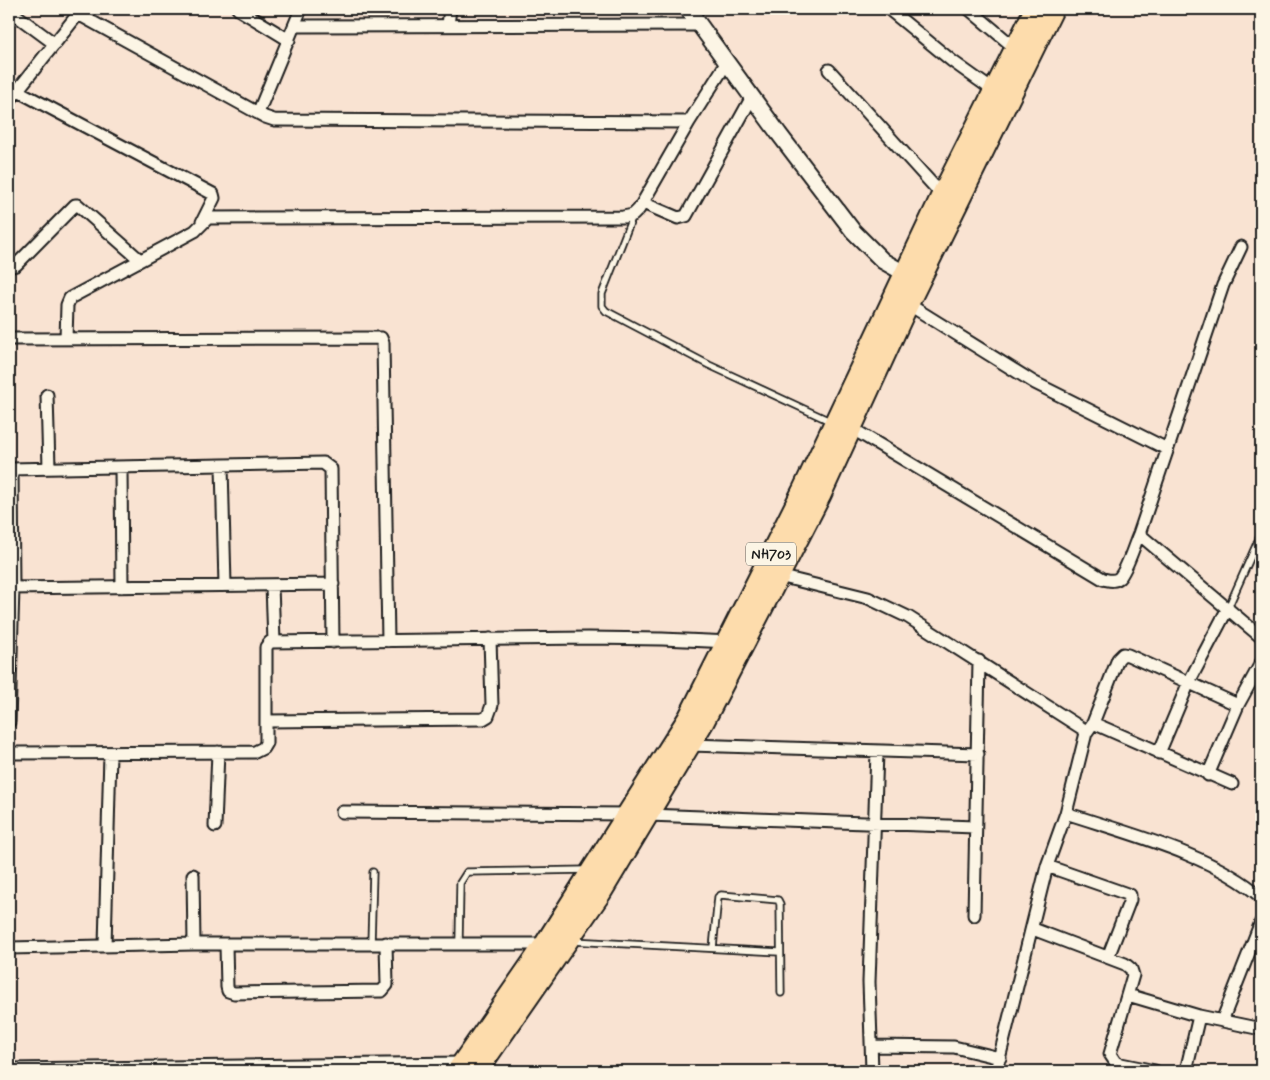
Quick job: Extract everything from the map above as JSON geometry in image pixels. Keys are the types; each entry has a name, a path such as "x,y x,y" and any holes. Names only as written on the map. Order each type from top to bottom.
{"highway":[{"name":"NH703","path":"466,1069 567,941 600,894 689,717 780,576 843,426 908,304 912,278 942,195 1035,9"},
{"name":"NH703","path":"466,1069 593,870 639,815 690,745 735,644 843,426 912,278 1054,9"}],"street":[{"path":"258,113 301,9"},
{"path":"448,26 450,9"},
{"path":"688,9 853,231 883,261 912,278"},
{"path":"969,9 1015,48"},
{"path":"9,10 55,44"},
{"path":"245,11 289,40"},
{"path":"891,11 952,61 994,91"},
{"path":"9,101 80,12 258,113 282,121 689,122"},
{"path":"294,26 593,27 701,25"},
{"path":"202,222 208,218 623,217 633,215 643,203 689,122 727,62"},
{"path":"829,70 942,195"},
{"path":"18,91 213,194 214,198 202,222 195,230 68,301 66,339"},
{"path":"643,203 678,218 686,216 752,97"},
{"path":"9,267 16,265 75,205 78,205 140,260"},
{"path":"843,426 1103,580 1112,581 1119,578 1139,534 1222,284 1242,247"},
{"path":"908,304 1035,383 1167,449"},
{"path":"9,339 381,338 383,343 388,641"},
{"path":"47,395 49,468"},
{"path":"9,722 10,469 323,463 328,465 331,469 333,642"},
{"path":"222,466 225,585"},
{"path":"121,467 122,587"},
{"path":"1139,534 1261,637"},
{"path":"780,576 868,598 908,617 979,661 1083,729 1086,733"},
{"path":"11,588 332,584"},
{"path":"272,585 274,642"},
{"path":"1159,753 1189,682 1228,608"},
{"path":"266,721 483,719 488,716 492,704 490,639"},
{"path":"9,753 255,752 263,748 266,743 266,647 270,642 490,639 735,644"},
{"path":"996,1071 1033,929 1047,866 1066,812 1086,733 1093,723 1118,659 1123,654 1238,704"},
{"path":"974,915 979,661"},
{"path":"1208,775 1238,704 1261,663"},
{"path":"1093,723 1232,784"},
{"path":"690,745 978,754"},
{"path":"215,826 218,752"},
{"path":"872,1071 869,982 877,752"},
{"path":"105,946 110,753"},
{"path":"342,812 639,815 976,827"},
{"path":"1066,812 1172,849 1250,887 1261,897"},
{"path":"1047,866 1130,895 1130,900 1108,958"},
{"path":"194,875 194,944"},
{"path":"1222,1021 1261,922"},
{"path":"1033,929 1131,969 1133,975 1110,1054 1116,1063 1155,1071"},
{"path":"9,948 194,944 545,944"},
{"path":"226,945 227,986 228,991 234,993 382,991 387,985 386,944"},
{"path":"1128,995 1199,1016 1261,1029"},
{"path":"1186,1071 1199,1016"},
{"path":"872,1046 922,1045 954,1047 1000,1058"},
{"path":"9,1069 466,1069"}],"lane":[{"path":"633,215 602,294 602,306 606,311 709,366 843,426"},
{"path":"1228,608 1261,534"},
{"path":"459,943 460,883 467,872 593,870"},
{"path":"371,944 373,872"},
{"path":"713,948 716,900 721,895 778,900 780,904 781,993"},
{"path":"567,941 780,952"}]}
